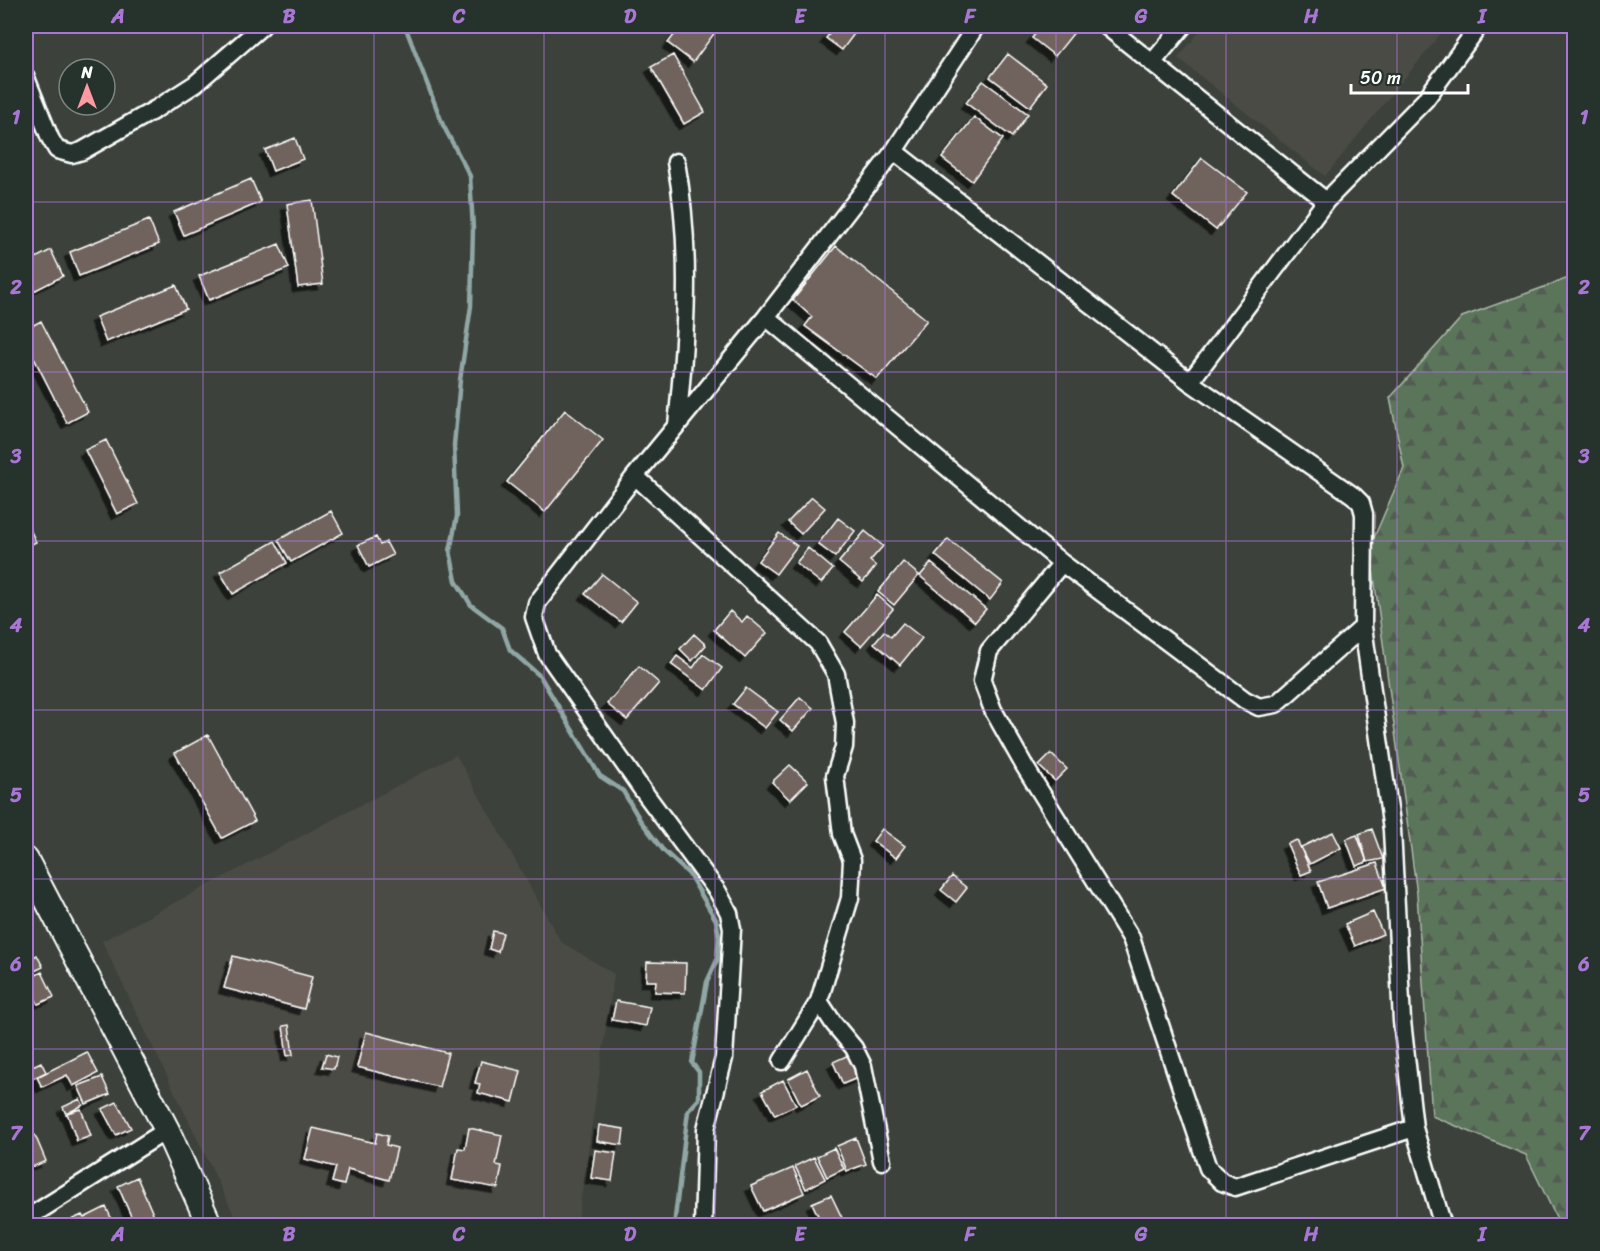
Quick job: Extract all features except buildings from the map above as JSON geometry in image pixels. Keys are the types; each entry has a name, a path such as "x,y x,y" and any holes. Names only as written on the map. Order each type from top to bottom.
{"main road":[{"path":"26,860 167,1130 210,1226"}],"street":[{"path":"26,78 57,150 72,153 82,151 186,90 262,26"},
{"path":"703,1226 706,1129 724,1058 732,929 729,914 717,892 640,788 547,654 534,617 537,603 635,476 766,317 894,151 976,26"},
{"path":"1106,26 1326,201"},
{"path":"1152,63 1183,26"},
{"path":"1190,382 1326,201 1425,100 1479,26"},
{"path":"894,151 1190,382 1362,503 1364,514 1363,627 1392,830 1402,1020 1414,1128 1443,1226"},
{"path":"676,162 683,198 686,237 684,345 677,425"},
{"path":"766,317 1062,563 1245,700 1259,707 1276,704 1363,627"},
{"path":"635,476 818,643 836,674 845,723 844,747 835,776 836,795 842,834 852,860 850,898 819,1001 782,1061"},
{"path":"1062,563 989,651 982,681 993,710 1025,767 1131,939 1208,1168 1222,1182 1235,1187 1414,1128"},
{"path":"819,1001 854,1048 863,1066 882,1161"},
{"path":"26,1219 167,1130"}],"shaded area":[{"path":"1204,26 1447,26 1325,176 1178,58"},
{"path":"456,755 561,942 614,974 577,1225 239,1225 102,941"}],"green space":[{"path":"1574,276 1574,1225 1560,1225 1526,1155 1432,1116 1417,894 1370,547 1404,468 1390,398 1462,317"}],"waterway":[{"path":"405,26 443,125 470,176 473,229 471,306 460,380 454,445 457,516 450,551 456,581 471,605 502,628 510,650 540,676 600,776 623,791 640,820 663,850 689,874 716,920 719,937 717,960 707,982 692,1063 699,1072 699,1099 688,1111 674,1226"}]}
